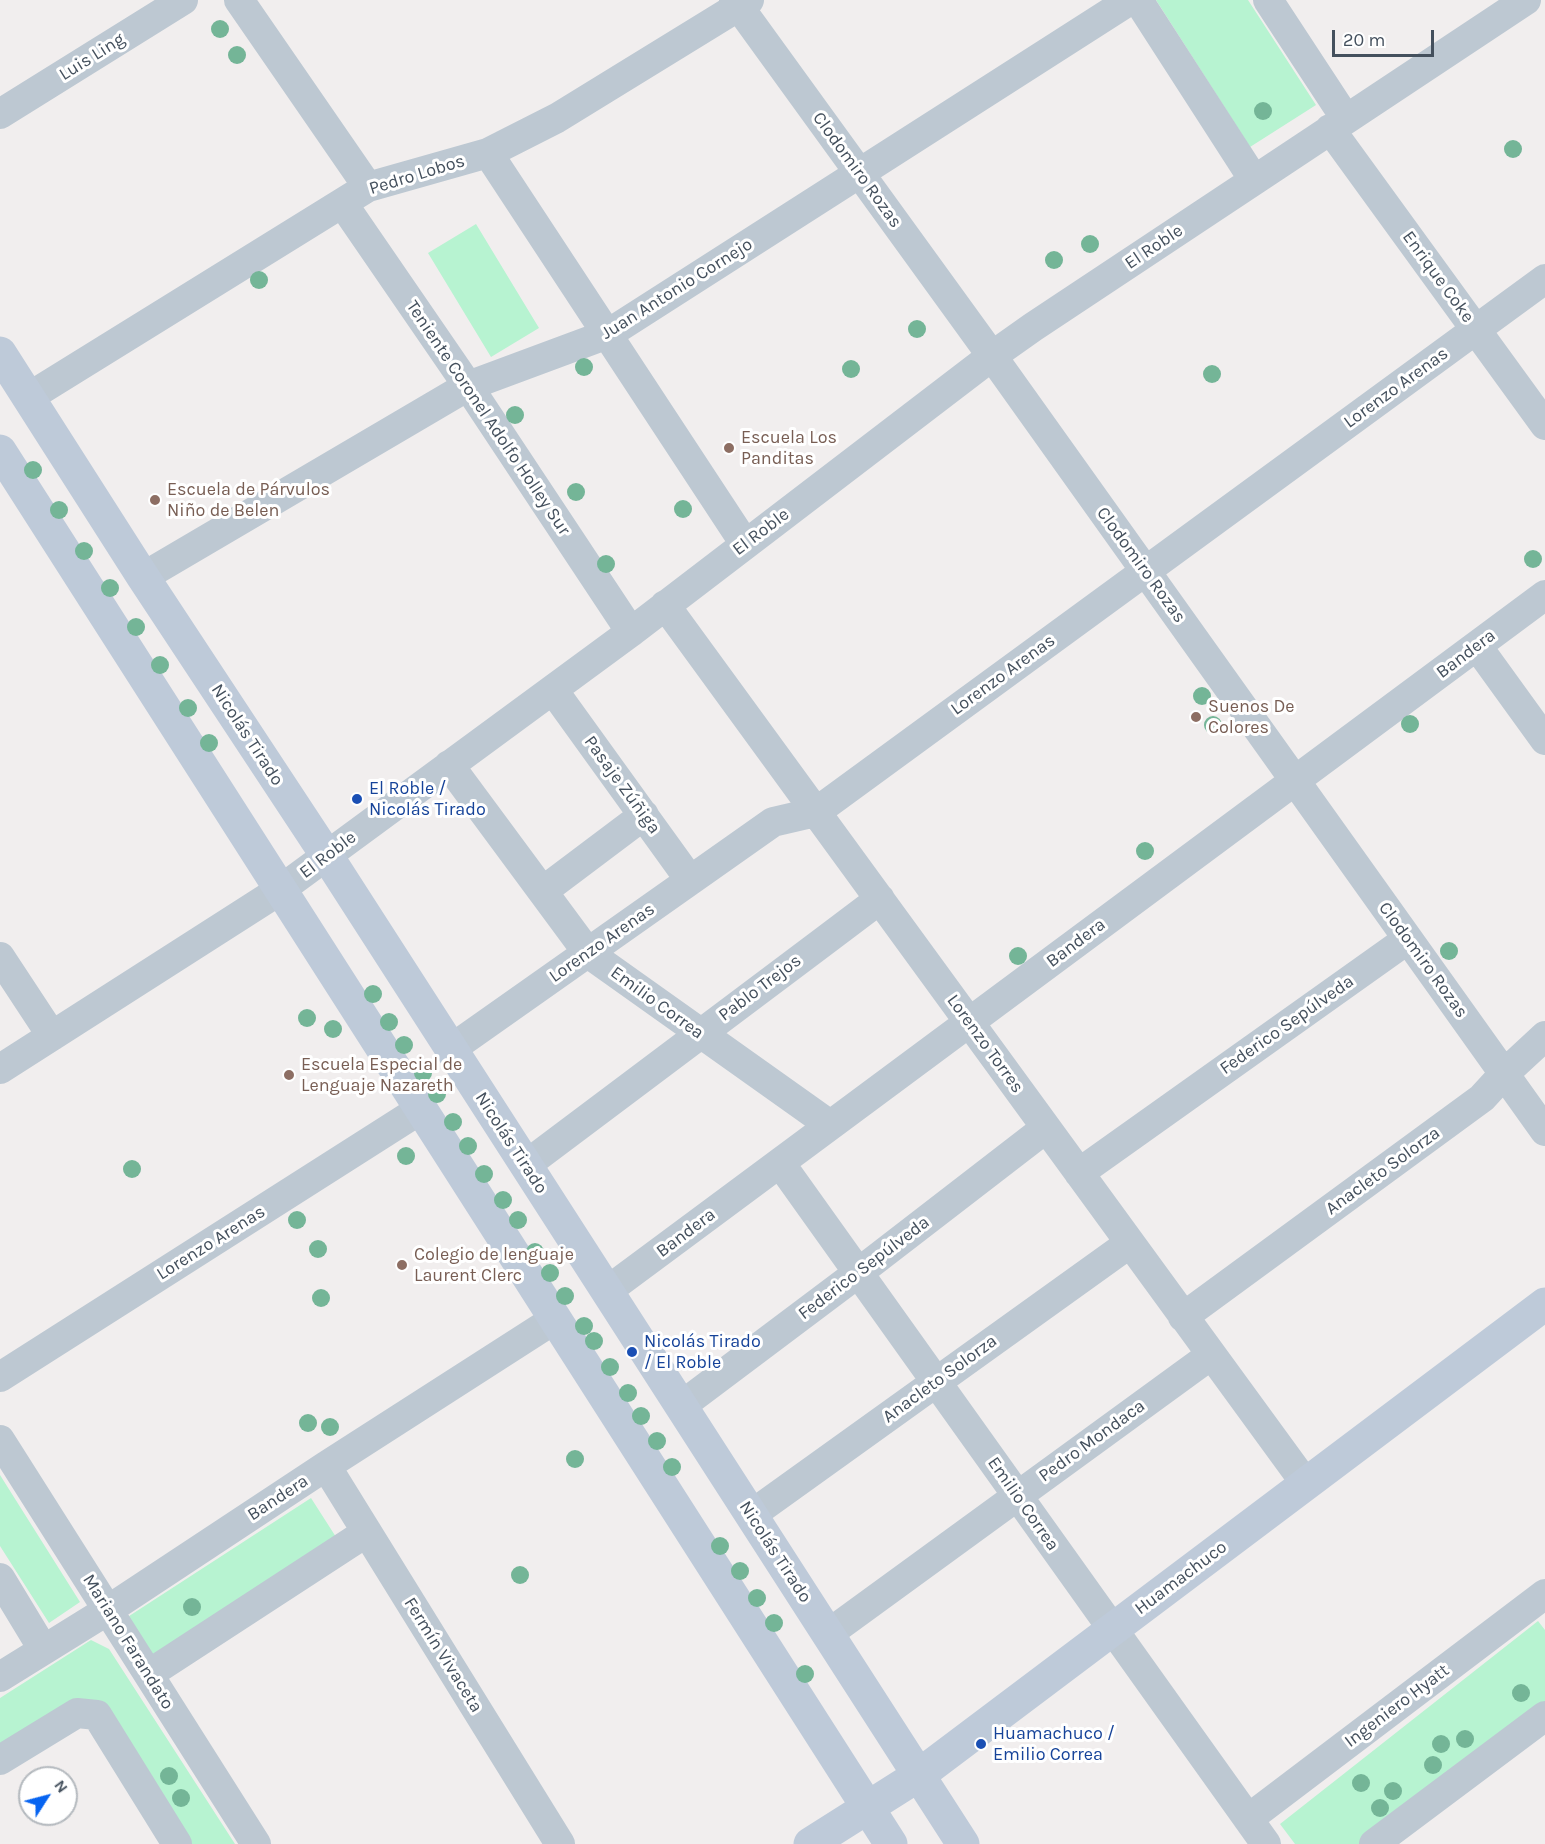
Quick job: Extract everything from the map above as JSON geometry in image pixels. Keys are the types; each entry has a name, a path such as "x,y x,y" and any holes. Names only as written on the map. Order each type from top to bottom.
{"main road":[{"name":"Nicolás Tirado","path":"0,353 963,1844"},
{"path":"0,451 891,1844"},
{"name":"Huamachuco","path":"810,1844 919,1775 1545,1304"}],"street":[{"name":"Luis Ling","path":"0,114 183,0"},
{"path":"239,0 368,187"},
{"name":"Juan Antonio Cornejo","path":"143,577 468,386 608,334 1130,0"},
{"path":"1138,0 1254,180"},
{"name":"Enrique Coke","path":"1268,0 1338,124 1476,330 1545,425"},
{"name":"El Roble","path":"0,1069 280,890 631,632 992,356 1526,0"},
{"name":"Pedro Lobos","path":"28,397 368,187 488,153 557,118 740,2"},
{"name":"Clodomiro Rozas","path":"740,2 860,174 1545,1131"},
{"path":"488,153 745,544"},
{"name":"Teniente Coronel Adolfo Holley Sur","path":"343,204 468,386 631,632"},
{"name":"Lorenzo Arenas","path":"451,1049 773,822 816,812 1545,279"},
{"name":"Bandera","path":"607,1291 1545,595"},
{"name":"Lorenzo Torres","path":"665,605 1306,1484"},
{"path":"1477,646 1545,740"},
{"name":"Pasaje Zúñiga","path":"553,690 690,880"},
{"name":"Emilio Correa","path":"449,765 588,953 830,1125"},
{"path":"543,891 644,815"},
{"name":"Pablo Trejos","path":"526,1165 880,899"},
{"name":"Federico Sepúlveda","path":"1078,1173 1408,939"},
{"path":"0,957 52,1036"},
{"name":"Anacleto Solorza","path":"1184,1317 1482,1098 1545,1036"},
{"name":"Lorenzo Arenas","path":"0,1377 421,1109"},
{"name":"Federico Sepúlveda","path":"681,1406 1046,1128"},
{"name":"Emilio Correa","path":"780,1163 1266,1844"},
{"name":"Anacleto Solorza","path":"751,1515 1130,1243"},
{"name":"Bandera","path":"0,1677 108,1610 555,1319"},
{"name":"Pedro Mondaca","path":"828,1634 1211,1355"},
{"name":"Mariano Farandato","path":"0,1440 256,1844"},
{"name":"Fermín Vivaceta","path":"326,1466 560,1844"},
{"path":"148,1674 367,1532"},
{"path":"0,1578 44,1649"},
{"name":"Ingeniero Hyatt","path":"1248,1819 1545,1594"},
{"path":"0,1761 77,1713 98,1715 177,1844"},
{"path":"1374,1844 1545,1716"}],"green space":[{"path":"1156,0 1248,0 1316,105 1250,147"},
{"path":"476,224 539,328 491,357 428,253"},
{"path":"0,1475 80,1602 49,1623 0,1546"},
{"path":"311,1498 336,1537 148,1659 123,1620"},
{"path":"1538,1621 1545,1630 1545,1708 1360,1844 1295,1844 1280,1824"},
{"path":"91,1640 109,1649 235,1844 181,1844 93,1701 0,1750 0,1698"}],"place":[{"name":"Escuela Los Panditas","path":"729,448"},
{"name":"Escuela de Párvulos Niño de Belen","path":"155,500"},
{"name":"Suenos De Colores","path":"1196,717"},
{"name":"El Roble / Nicolás Tirado","path":"357,799"},
{"name":"Escuela Especial de Lenguaje Nazareth","path":"289,1075"},
{"name":"Colegio de lenguaje Laurent Clerc","path":"402,1265"},
{"name":"Nicolás Tirado / El Roble","path":"632,1352"},
{"name":"Huamachuco / Emilio Correa","path":"981,1744"}]}
